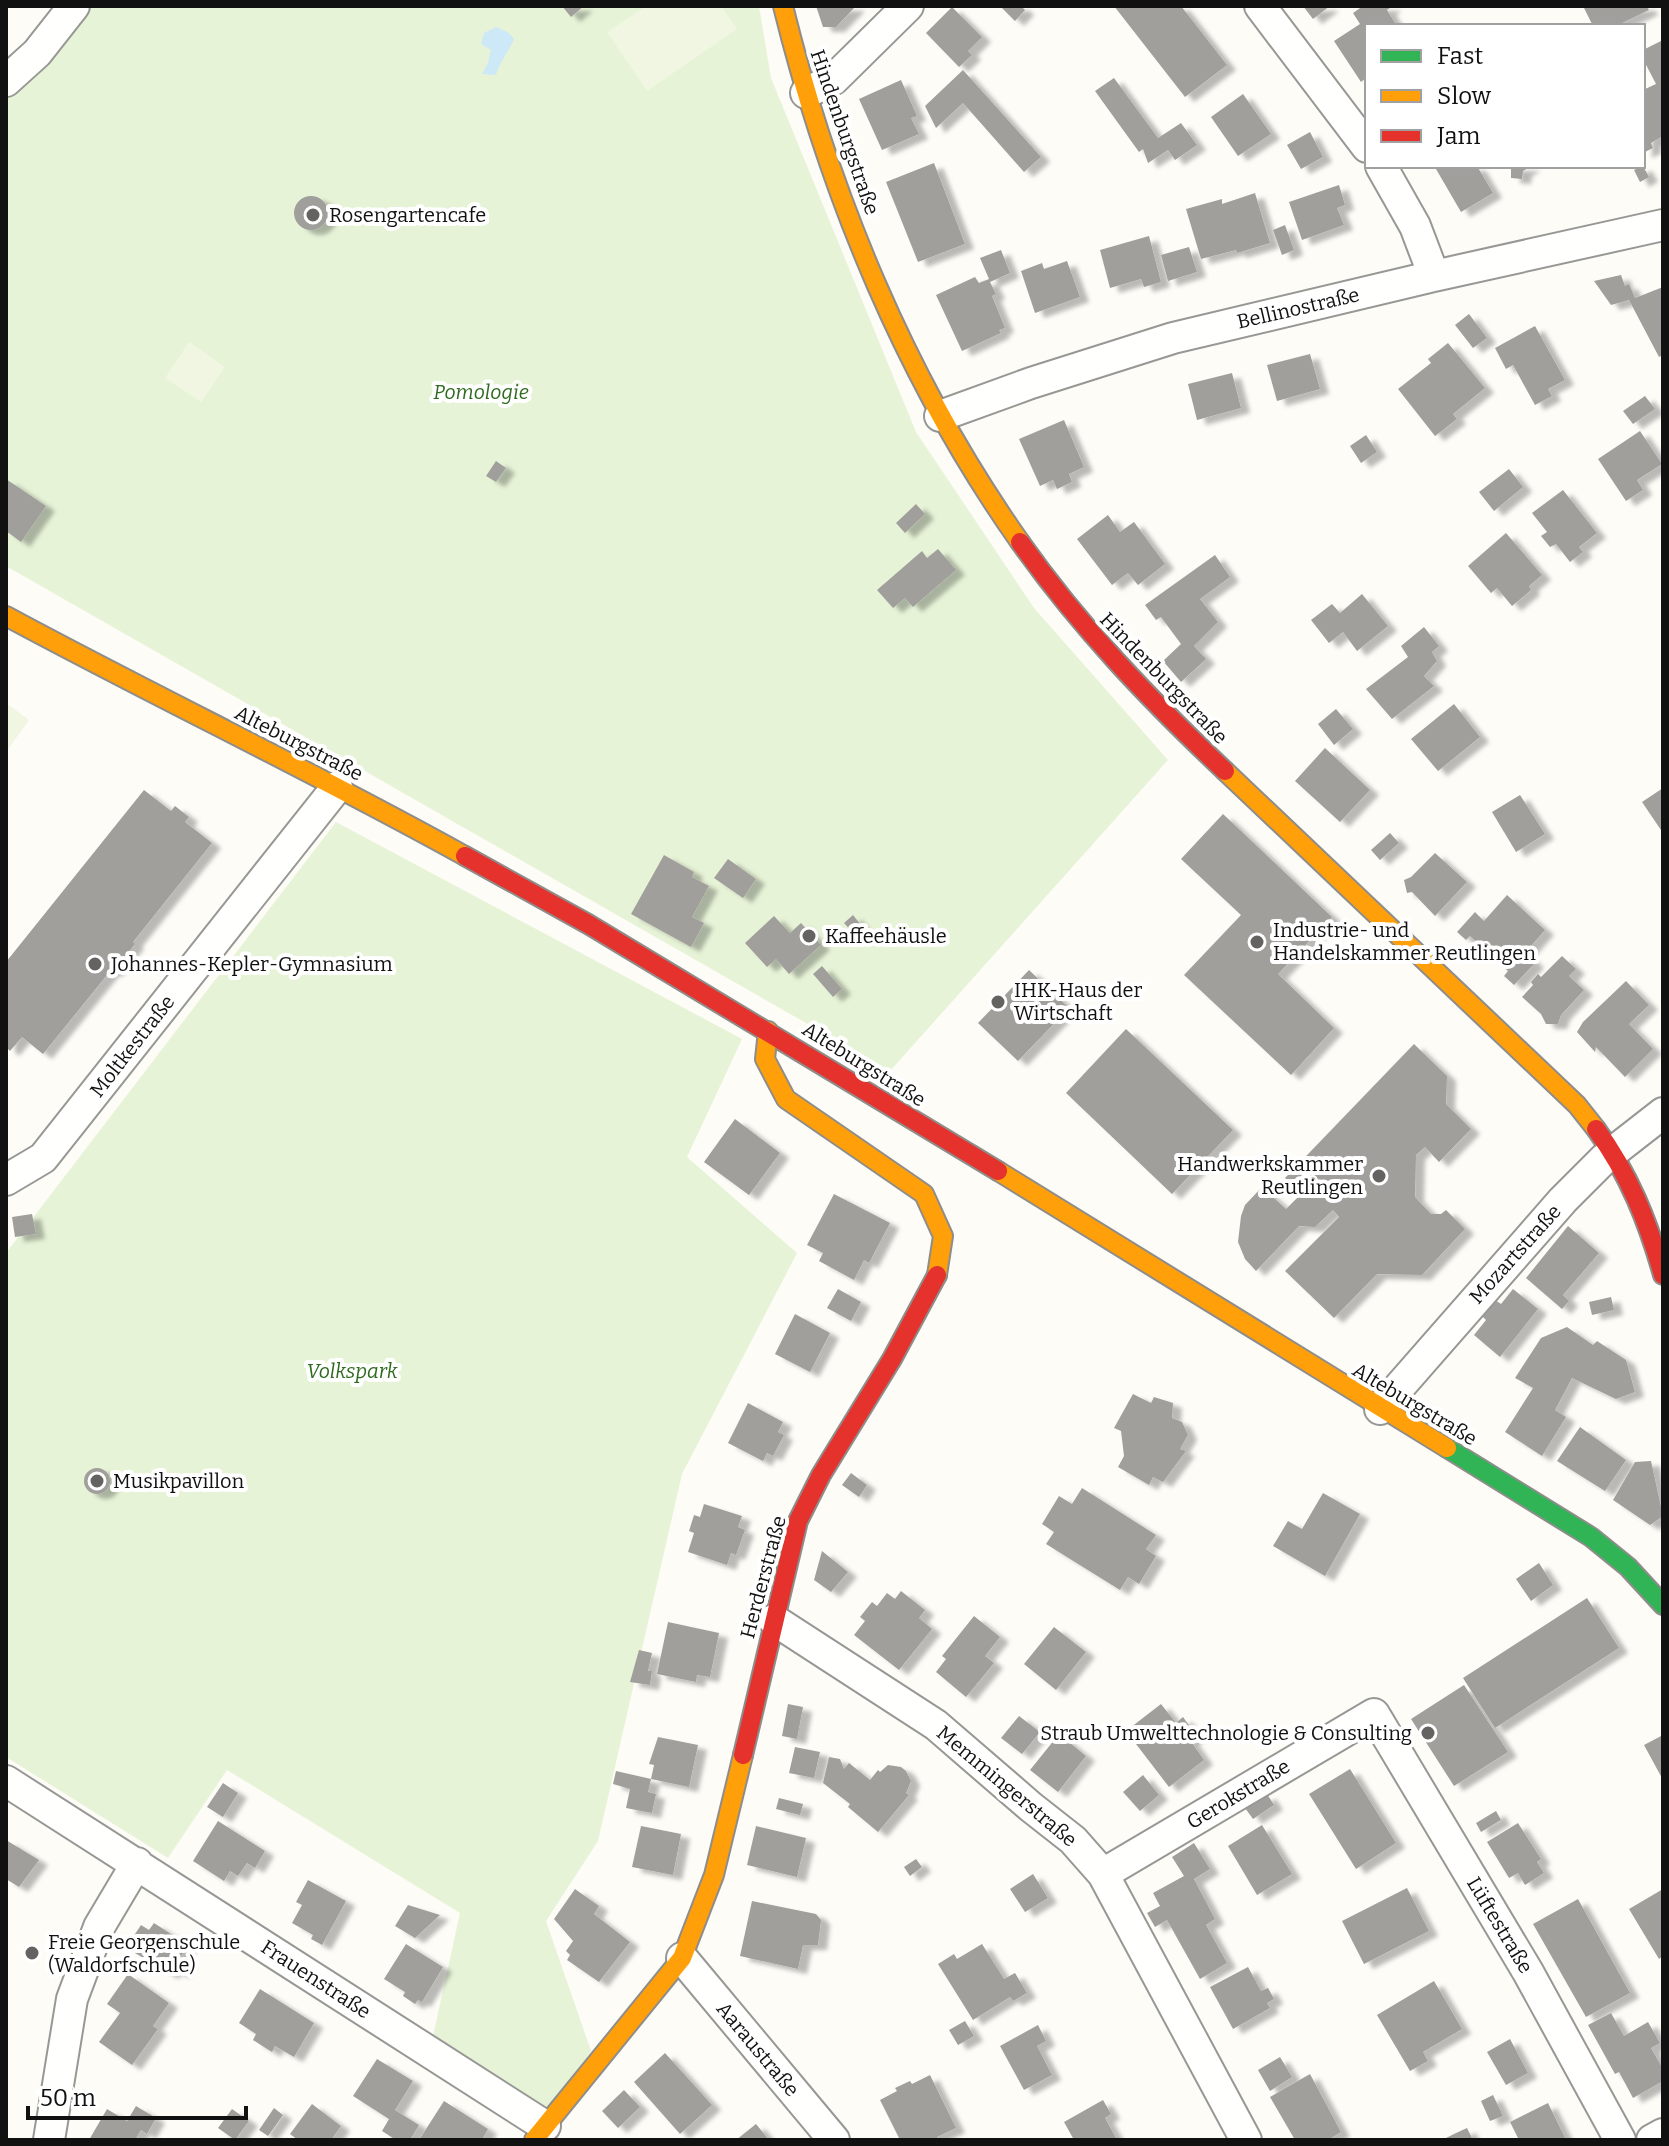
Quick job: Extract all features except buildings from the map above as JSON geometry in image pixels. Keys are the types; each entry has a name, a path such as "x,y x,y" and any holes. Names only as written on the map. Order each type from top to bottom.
{"street":[{"path":"6,81 37,53 74,6"},
{"name":"Hindenburgstraße","path":"783,6 806,93 864,252 898,331 940,416 1015,535 1099,646 1160,710 1562,1089 1614,1151 1638,1198 1663,1275"},
{"path":"806,93 834,79 908,6"},
{"path":"1260,6 1365,144"},
{"path":"1382,168 1415,226 1434,276"},
{"name":"Bellinostraße","path":"940,416 1149,345 1663,225"},
{"name":"Alteburgstraße","path":"6,616 490,868 768,1031 1591,1537 1628,1567 1663,1605"},
{"name":"Moltkestraße","path":"6,1180 43,1158 337,787"},
{"name":"Herderstraße","path":"540,2133 682,1958 714,1875 798,1521 821,1475 937,1278 943,1236 924,1194 786,1099 765,1059 768,1031"},
{"name":"Mozartstraße","path":"1380,1409 1563,1200 1614,1151 1663,1113"},
{"name":"Memmingerstraße","path":"774,1620 936,1725 1073,1840 1103,1874 1246,2140"},
{"name":"Gerokstraße","path":"1103,1874 1374,1714"},
{"name":"Lüftestraße","path":"1374,1714 1528,1972 1620,2140"},
{"name":"Frauenstraße","path":"6,1781 137,1863 540,2133"},
{"path":"49,2140 72,1999 99,1927 137,1863"},
{"name":"Aaraustraße","path":"682,1958 834,2140"},
{"path":"1652,2140 1663,2134"}],"green space":[{"name":"Pomologie","path":"77,6 759,6 771,78 916,432 1034,608 1168,760 890,1071 6,566 6,84"},
{"path":"646,6 721,6 737,29 647,91 607,32"},
{"path":"189,342 225,367 201,402 165,378"},
{"path":"6,703 29,720 6,752"},
{"name":"Volkspark","path":"336,822 742,1039 687,1157 797,1253 682,1474 598,1841 546,1921 591,2051 548,2115 433,2036 460,1913 227,1770 168,1858 6,1757 6,1253"}],"water":[{"path":"496,27 514,39 496,75 482,74 491,50 481,44 484,33"}],"traffic: fast":[{"path":"1447,1448 1591,1537 1628,1567 1663,1605"}],"traffic: slow":[{"path":"783,6 824,147 877,285 942,417 979,481 1020,542"},
{"path":"6,616 465,856"},
{"path":"1225,771 1577,1105 1596,1129"},
{"path":"768,1031 765,1059 786,1099 924,1194 943,1236 937,1275"},
{"path":"998,1171 1447,1448"},
{"path":"534,2140 682,1958 714,1875 743,1755"}],"traffic: jam":[{"path":"1020,542 1067,604 1117,662 1225,771"},
{"path":"465,856 588,924 998,1171"},
{"path":"1596,1129 1636,1199 1663,1275"},
{"path":"743,1755 798,1521 821,1475 892,1359 937,1275"}],"place":[{"name":"Rosengartencafe","path":"313,215"},
{"name":"Kaffeehäusle","path":"809,936"},
{"name":"Industrie- und Handelskammer Reutlingen","path":"1257,942"},
{"name":"Johannes-Kepler-Gymnasium","path":"95,964"},
{"name":"IHK-Haus der Wirtschaft","path":"998,1002"},
{"name":"Handwerkskammer Reutlingen","path":"1379,1176"},
{"name":"Musikpavillon","path":"97,1481"},
{"name":"Straub Umwelttechnologie & Consulting","path":"1428,1733"},
{"name":"Freie Georgenschule (Waldorfschule)","path":"32,1953"}]}
